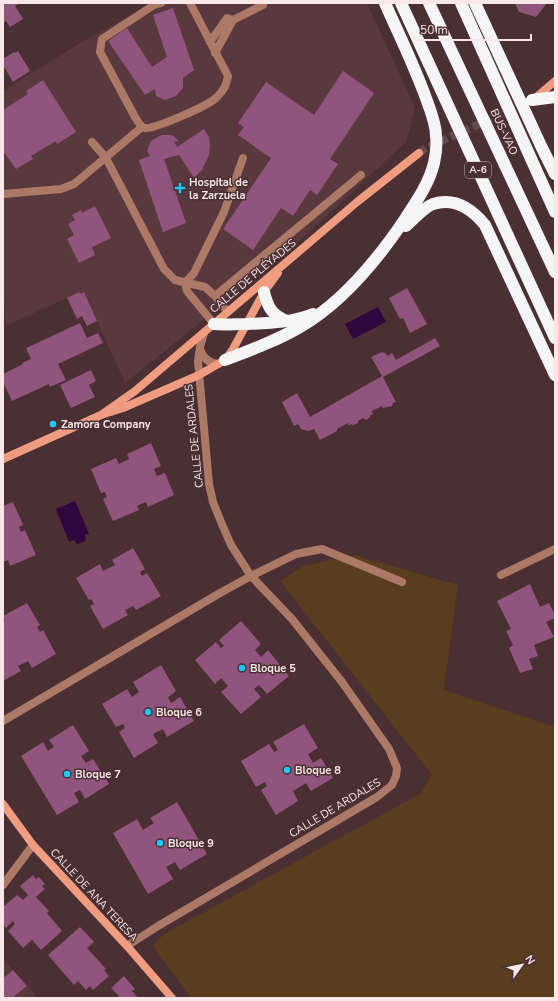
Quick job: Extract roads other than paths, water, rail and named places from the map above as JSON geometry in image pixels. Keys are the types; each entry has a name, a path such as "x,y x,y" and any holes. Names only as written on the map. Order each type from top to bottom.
{"highway":[{"path":"222,362 267,344 300,327 329,307 349,288 390,240 426,185 434,163 436,135 433,119 422,87 385,3"},
{"name":"A-6","path":"401,3 555,338"},
{"name":"BUS-VAO","path":"429,3 555,272"},
{"path":"461,3 555,212"},
{"path":"475,3 555,174"},
{"path":"532,100 555,97"},
{"path":"390,240 422,211 433,204 446,202 458,203 477,215 485,225 555,375"},
{"path":"264,292 266,301 273,313 278,318 287,321"},
{"path":"214,324 224,325 287,321 309,315 329,307"}],"main road":[{"path":"532,100 555,81"},
{"path":"532,100 555,92"},
{"name":"CALLE DE PLÉYADES","path":"101,415 136,390 357,202 419,153"},
{"path":"222,362 233,349 264,292 289,260"},
{"name":"CALLE DE PLÉYADES","path":"3,459 101,415 123,408 199,375 222,362"},
{"name":"CALLE DE ANA TERESA","path":"3,804 33,845 127,946 172,998"}],"street":[{"path":"142,127 135,117 100,52 102,39 154,5 161,3"},
{"path":"3,194 61,189 74,184 142,127 146,128 166,123 215,99 225,88 228,76 190,3"},
{"path":"215,53 233,20 263,5"},
{"path":"210,42 228,18 233,20"},
{"path":"92,142 106,158 164,269 176,280 205,287 215,296 228,312"},
{"path":"185,283 194,273 224,212 243,158"},
{"path":"215,296 361,175"},
{"path":"185,283 187,291 214,324"},
{"name":"CALLE DE ARDALES","path":"127,946 158,926 377,797 392,785 396,776 397,768 389,750 342,682 292,619 251,576 231,545 213,502 206,464 199,375 200,346 204,333"},
{"path":"200,346 202,355 206,360 211,363 222,362"},
{"path":"3,721 213,597 296,554 322,549 402,582"},
{"path":"501,575 555,549"},
{"path":"3,885 33,845"}],"tunnel":[{"path":"419,153 426,148 526,103"}],"place":[{"name":"Hospital de la Zarzuela","path":"180,188"},
{"name":"Zamora Company","path":"53,424"},
{"name":"Bloque 5","path":"242,668"},
{"name":"Bloque 6","path":"148,712"},
{"name":"Bloque 8","path":"287,770"},
{"name":"Bloque 7","path":"67,774"},
{"name":"Bloque 9","path":"160,843"}]}
